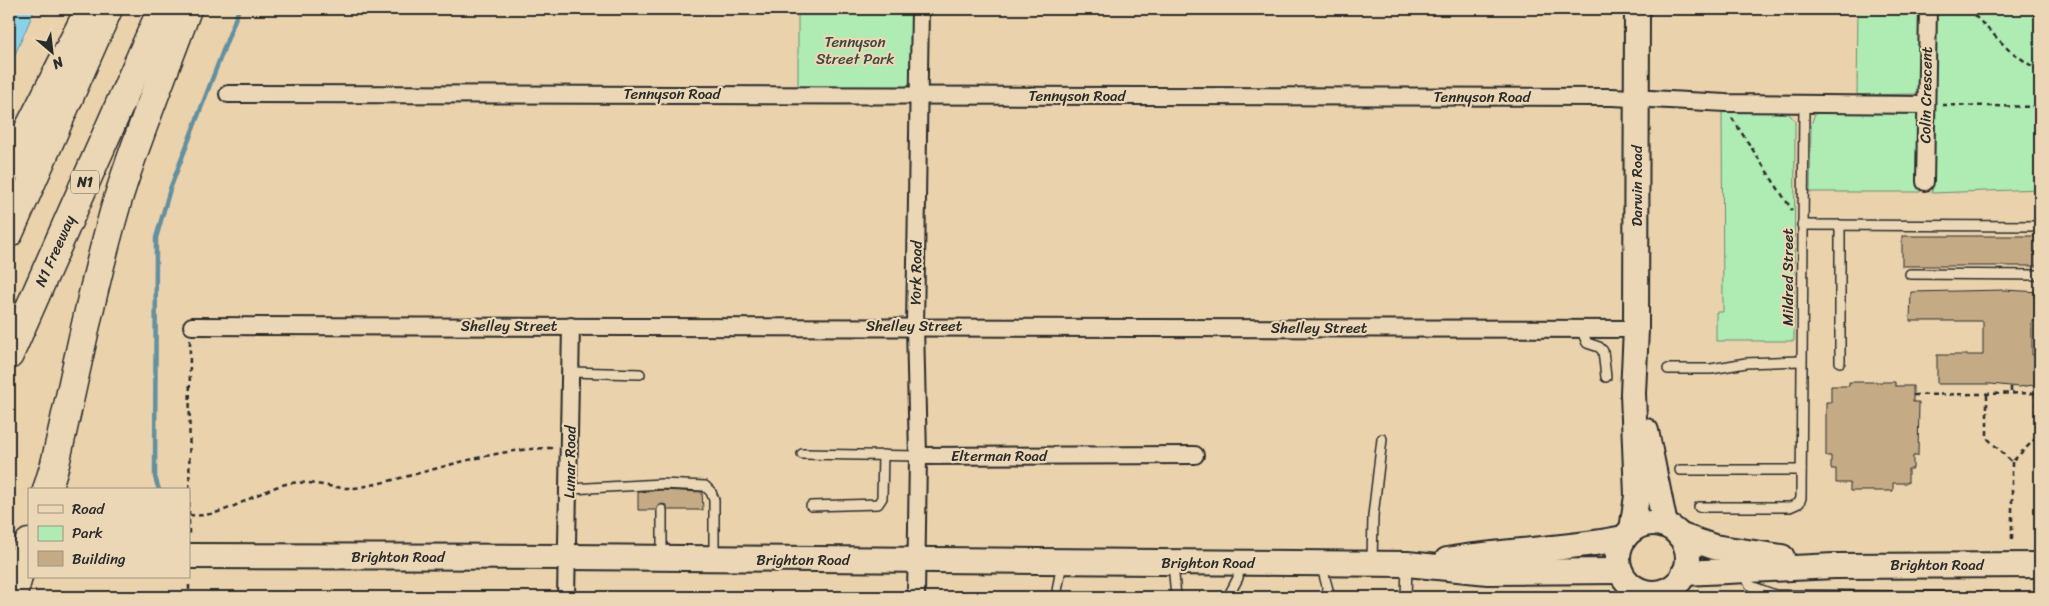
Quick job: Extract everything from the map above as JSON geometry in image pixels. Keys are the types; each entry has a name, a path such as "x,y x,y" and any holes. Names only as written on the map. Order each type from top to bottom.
{"highway":[{"path":"9,168 89,9"},
{"path":"9,233 108,9"},
{"name":"N1 Freeway","path":"9,355 162,9"},
{"path":"48,488 56,477 103,255 118,201 141,132 187,9"},
{"path":"11,597 18,582 23,547"},
{"path":"11,597 31,578"}],"main road":[{"name":"Darwin Road","path":"1628,534 1637,496 1632,393 1636,364 1637,9"},
{"name":"Darwin Road","path":"1636,364 1646,435 1672,530"},
{"path":"1648,523 1672,530 1688,553 1675,586 1654,592 1630,585 1618,560 1619,548 1628,534 1648,523"},
{"name":"Brighton Road","path":"1672,530 1714,547 1834,566"},
{"name":"Brighton Road","path":"1412,564 1495,552 1585,546 1628,534"},
{"name":"Brighton Road","path":"190,556 1412,564 1630,585"},
{"name":"Brighton Road","path":"1675,586 1740,570 1834,566 2040,564"}],"street":[{"name":"York Road","path":"916,597 918,456 916,326 920,9"},
{"name":"Colin Crescent","path":"1925,182 1928,9"},
{"name":"Tennyson Road","path":"228,94 1612,97 1637,100 1926,105"},
{"name":"Shelley Street","path":"192,326 916,326 1636,329"},
{"name":"Lunar Road","path":"566,597 571,448 571,326"},
{"name":"Elterman Road","path":"918,456 1196,455"}],"lane":[{"name":"Mildred Street","path":"1699,507 1794,506 1801,498 1804,104"},
{"path":"1802,225 2040,226"},
{"path":"1840,225 1840,362"},
{"path":"1910,274 2040,275"},
{"path":"1581,329 1587,343 1599,347 1603,351 1606,377"},
{"path":"1668,368 1711,369 1746,363 1801,361"},
{"path":"571,372 640,374"},
{"path":"1372,564 1373,516 1382,439"},
{"name":"Elterman Road","path":"802,454 918,456"},
{"path":"811,506 878,504 882,498 883,455"},
{"path":"1680,470 1801,470"},
{"path":"570,489 662,487 701,484 711,492 714,500 714,560"},
{"path":"662,510 662,558"},
{"path":"1056,597 1062,562"},
{"path":"1174,563 1176,597"},
{"path":"1228,597 1238,578 1239,563"},
{"path":"1322,564 1330,597"},
{"path":"1406,597 1412,564"},
{"path":"1740,570 1751,586 1775,595 1989,597"}],"path":[{"path":"1968,9 2009,50 2040,72"},
{"path":"1726,102 1728,110 1802,225"},
{"path":"1926,105 2040,107"},
{"path":"189,488 190,335 192,326"},
{"path":"2011,387 2012,394"},
{"path":"2012,542 2012,462 2036,438 2036,393"},
{"path":"1913,395 2040,393"},
{"path":"1987,394 1987,438 2012,462"},
{"path":"190,515 198,516 234,508 286,484 359,488 438,466 534,448 571,448"},
{"path":"189,585 189,597"}],"green space":[{"name":"Tennyson Street Park","path":"798,9 911,9 910,82 903,90 798,90"},
{"path":"1858,9 1920,9 1919,90 1914,94 1857,95"},
{"path":"1934,9 2040,9 2040,189 1932,193"},
{"path":"1722,107 1785,109 1795,121 1794,341 1716,341 1716,312 1723,312"},
{"path":"1822,109 1914,111 1920,120 1920,192 1810,192 1811,125 1814,116"}],"water":[{"path":"9,9 35,9 9,68"}],"building":[{"path":"1902,236 2040,236 2040,266 1902,266"},
{"path":"2005,290 2040,292 2040,321 2032,321 2032,355 2040,355 2040,384 2019,387 1991,384 1937,384 1937,355 1983,355 1983,321 1910,321 1911,292"},
{"path":"1849,382 1895,382 1895,386 1913,386 1913,402 1919,402 1918,456 1913,456 1913,469 1908,469 1908,483 1893,483 1893,491 1850,491 1850,483 1836,483 1836,469 1831,469 1831,456 1826,456 1826,402 1831,402 1831,386 1849,386"},
{"path":"662,490 702,492 703,510 668,510 666,505 662,504 656,510 638,510 638,492"}],"waterway":[{"path":"158,488 155,477 156,238 170,189 239,9"}]}
